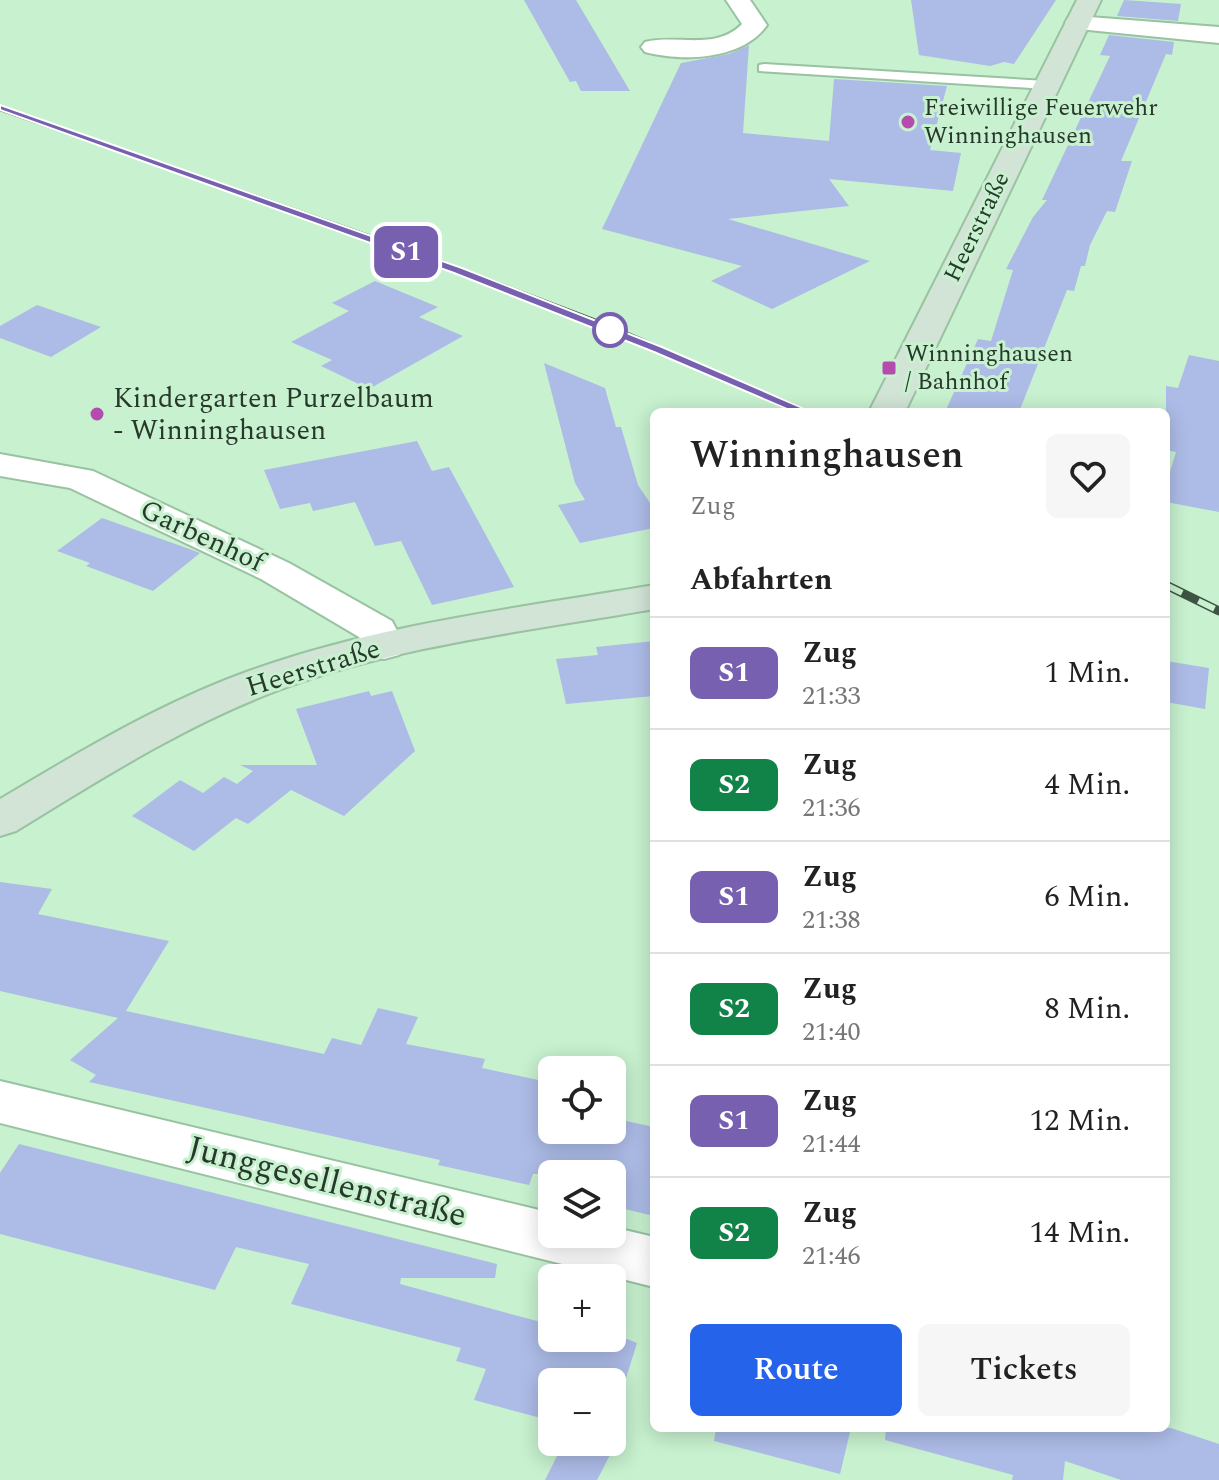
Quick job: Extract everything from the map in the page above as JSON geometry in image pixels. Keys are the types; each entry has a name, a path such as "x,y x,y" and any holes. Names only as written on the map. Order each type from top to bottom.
{"street":[{"path":"654,47 683,49 727,43 749,35 755,25 738,0"},
{"path":"1083,12 1219,35"},
{"name":"Heerstraße","path":"889,408 1083,12"},
{"name":"Garbenhof","path":"0,465 80,479 275,571 377,630 384,646"},
{"name":"Heerstraße","path":"0,820 134,741 211,701 296,669 384,646 650,598"},
{"name":"Junggesellenstraße","path":"0,1102 650,1261"}],"lane":[{"path":"764,68 1046,85"}],"building":[{"path":"524,0 576,0 630,91 581,91 576,81 570,82"},
{"path":"911,0 1056,0 1014,64 1004,62 990,66 919,55"},
{"path":"1124,0 1181,4 1178,21 1117,16"},
{"path":"1109,35 1174,42 1172,55 1166,54 1121,161 1132,161 1115,212 1107,211 1090,245 1085,266 1081,266 1074,291 1067,290 1021,408 947,408 978,339 991,341 1013,270 1006,269 1033,217 1047,200 1042,200 1110,56 1100,55"},
{"path":"749,45 743,133 829,141 834,79 947,86 930,150 961,153 953,191 829,179 849,206 728,219 870,261 772,309 711,281 742,266 602,229 681,63 729,54"},
{"path":"375,281 438,307 419,317 463,336 369,389 321,366 332,360 291,342 349,311 332,303"},
{"path":"37,305 101,327 51,357 0,338 0,326"},
{"path":"1189,355 1219,361 1219,512 1170,503 1170,472 1176,452 1170,451 1170,408 1166,408 1166,386 1178,388"},
{"path":"544,363 605,388 616,427 621,427 638,485 650,503 650,529 580,543 558,505 585,500 575,483"},
{"path":"417,441 432,471 449,467 514,587 432,605 401,541 375,546 355,502 313,511 310,503 280,509 264,470"},
{"path":"102,518 200,553 153,591 86,566 90,563 57,551"},
{"path":"650,641 650,696 566,704 556,659 598,655 596,647"},
{"path":"1170,662 1209,668 1205,709 1170,703"},
{"path":"369,691 371,696 392,691 415,751 344,816 291,790 248,824 236,818 194,851 132,816 180,780 203,793 224,777 237,784 253,771 240,765 317,765 296,709"},
{"path":"0,882 52,889 38,914 169,941 126,1011 324,1054 332,1038 361,1045 378,1008 418,1017 406,1044 485,1059 482,1068 538,1080 538,1144 626,1144 626,1121 650,1126 650,1215 626,1209 626,1160 538,1160 538,1174 533,1174 529,1185 438,1165 440,1160 89,1082 96,1075 70,1060 118,1018 0,991"},
{"path":"19,1144 497,1264 495,1278 401,1278 400,1284 538,1321 538,1352 626,1352 626,1339 637,1343 626,1378 626,1368 538,1368 538,1417 474,1400 486,1369 456,1361 461,1348 291,1304 309,1264 236,1247 215,1290 0,1234 0,1173"},
{"path":"1171,1428 1219,1444 1219,1480 1121,1480 1065,1461 1063,1480 1012,1480 1013,1475 885,1440 886,1432 1170,1432"},
{"path":"715,1432 850,1432 840,1474 714,1441"},
{"path":"557,1456 609,1456 597,1480 545,1480"}],"railway":[{"path":"0,108 403,249"},
{"path":"398,247 608,327 796,408"},
{"path":"1170,587 1219,611"}],"train":[{"name":"S1","path":"0,108 458,271 658,349 797,408"}],"place":[{"name":"Freiwillige Feuerwehr Winninghausen","path":"908,122"},
{"name":"Winninghausen / Bahnhof","path":"889,368"},
{"name":"Kindergarten Purzelbaum - Winninghausen","path":"97,414"}]}
